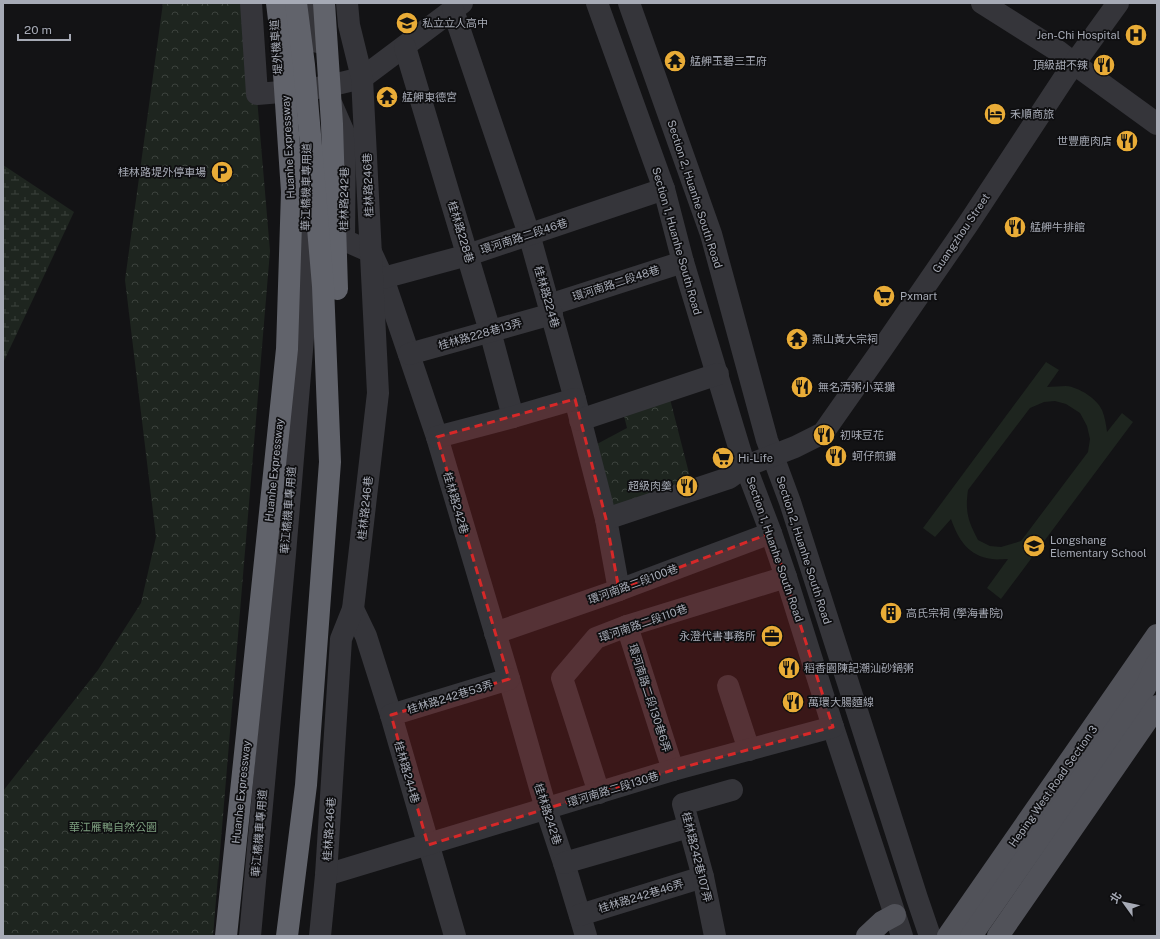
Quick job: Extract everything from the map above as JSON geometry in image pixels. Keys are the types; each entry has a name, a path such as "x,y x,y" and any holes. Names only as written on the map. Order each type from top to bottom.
{"highway":[{"name":"Huanhe Expressway","path":"226,936 287,349 292,192 282,44 277,3"},
{"name":"Huanhe Expressway","path":"287,936 306,785 330,462 323,286 304,65 296,3"},
{"path":"324,3 332,124 338,359 330,462"}],"main road":[{"name":"Heping West Road Section 3","path":"948,936 1157,635"},
{"name":"Heping West Road Section 3","path":"971,936 1151,682 1157,663"},
{"path":"1003,934 1157,706"},
{"path":"867,936 882,922 895,915"}],"street":[{"path":"251,3 257,94 324,87 362,78 458,6"},
{"name":"堤外機車道","path":"272,3 279,92"},
{"path":"312,3 321,77 324,87"},
{"name":"桂林路246巷","path":"320,936 326,875 341,639 354,609 378,393 362,78 349,25 347,3"},
{"name":"Section 1, Huanhe South Road","path":"597,3 664,189 683,262 746,466 786,577 833,727 902,936"},
{"name":"Section 2, Huanhe South Road","path":"629,3 711,234 767,440 790,502 930,936"},
{"path":"982,3 1058,51 1157,124"},
{"name":"Guangzhou Street","path":"606,519 729,478 746,466 795,447 823,433 968,224 1074,63 1118,3"},
{"name":"桂林路224巷","path":"458,6 529,234 575,399 606,519 619,590"},
{"name":"桂林路228巷","path":"405,47 468,255 513,418"},
{"name":"桂林路242巷","path":"324,87 345,135 344,240 371,252 383,278 437,438 546,809 586,936"},
{"name":"華江橋機車專用道","path":"250,936 305,314 306,139 324,87"},
{"name":"環河南路二段46巷","path":"383,278 468,255 664,189"},
{"name":"環河南路二段48巷","path":"550,309 683,262"},
{"name":"桂林路228巷13弄","path":"409,354 490,331 550,309"},
{"path":"580,420 718,374"},
{"path":"437,438 513,418 575,399"},
{"name":"環河南路二段100巷","path":"495,633 619,590 771,533"},
{"name":"環河南路二段110巷","path":"599,793 562,678 596,638 627,626 786,577"},
{"name":"桂林路244巷","path":"354,609 366,636 391,715 456,936"},
{"name":"環河南路二段130巷6弄","path":"627,626 673,770"},
{"name":"桂林路242巷53弄","path":"391,715 509,679"},
{"path":"728,686 749,750"},
{"name":"環河南路二段130巷","path":"326,875 673,770 833,727"},
{"name":"桂林路242巷107弄","path":"713,935 703,877 683,804 732,790"},
{"path":"564,863 689,827"},
{"name":"桂林路242巷46弄","path":"580,915 703,877"}],"highlighted area":[{"path":"575,399 606,519 619,590 771,533 833,727 673,770 428,845 391,715 509,679 437,437"}],"green space":[{"name":"華江雁鴨自然公園","path":"163,3 249,3 270,251 213,936 3,936 3,791 98,670 141,603 156,537 125,280"},
{"path":"3,165 74,212 3,363"},
{"path":"1046,362 1059,370 1047,387 1071,387 1082,391 1092,398 1102,410 1107,432 1122,413 1133,422 1001,599 987,588 1008,559 984,557 970,550 961,540 951,519 935,537 923,528","holes":["1055,401 1066,404 1080,413 1087,426 1090,439 1088,452 1021,541 1001,547 990,546 978,540 968,516 968,490 1030,408 1044,402"]},
{"path":"670,399 691,481 614,509 597,444 627,428 624,416"}],"place":[{"name":"私立立人高中","path":"407,23"},
{"name":"Jen-Chi Hospital","path":"1136,35"},
{"name":"艋舺玉碧三王府","path":"675,61"},
{"name":"頂級甜不辣","path":"1104,65"},
{"name":"艋舺東德宮","path":"387,97"},
{"name":"禾順商旅","path":"995,114"},
{"name":"世豐鹿肉店","path":"1127,141"},
{"name":"桂林路堤外停車場","path":"222,172"},
{"name":"艋舺牛排館","path":"1015,227"},
{"name":"Pxmart","path":"884,296"},
{"name":"燕山黃大宗祠","path":"797,339"},
{"name":"無名清粥小菜攤","path":"802,387"},
{"name":"初味豆花","path":"824,435"},
{"name":"蚵仔煎攤","path":"836,456"},
{"name":"Hi-Life","path":"723,458"},
{"name":"超級肉羹","path":"687,486"},
{"name":"Longshang Elementary School","path":"1034,546"},
{"name":"高氏宗祠 (學海書院)","path":"891,613"},
{"name":"永澄代書事務所","path":"772,636"},
{"name":"稻香園陳記潮汕砂鍋粥","path":"789,668"},
{"name":"萬環大腸麵線","path":"793,702"}]}
